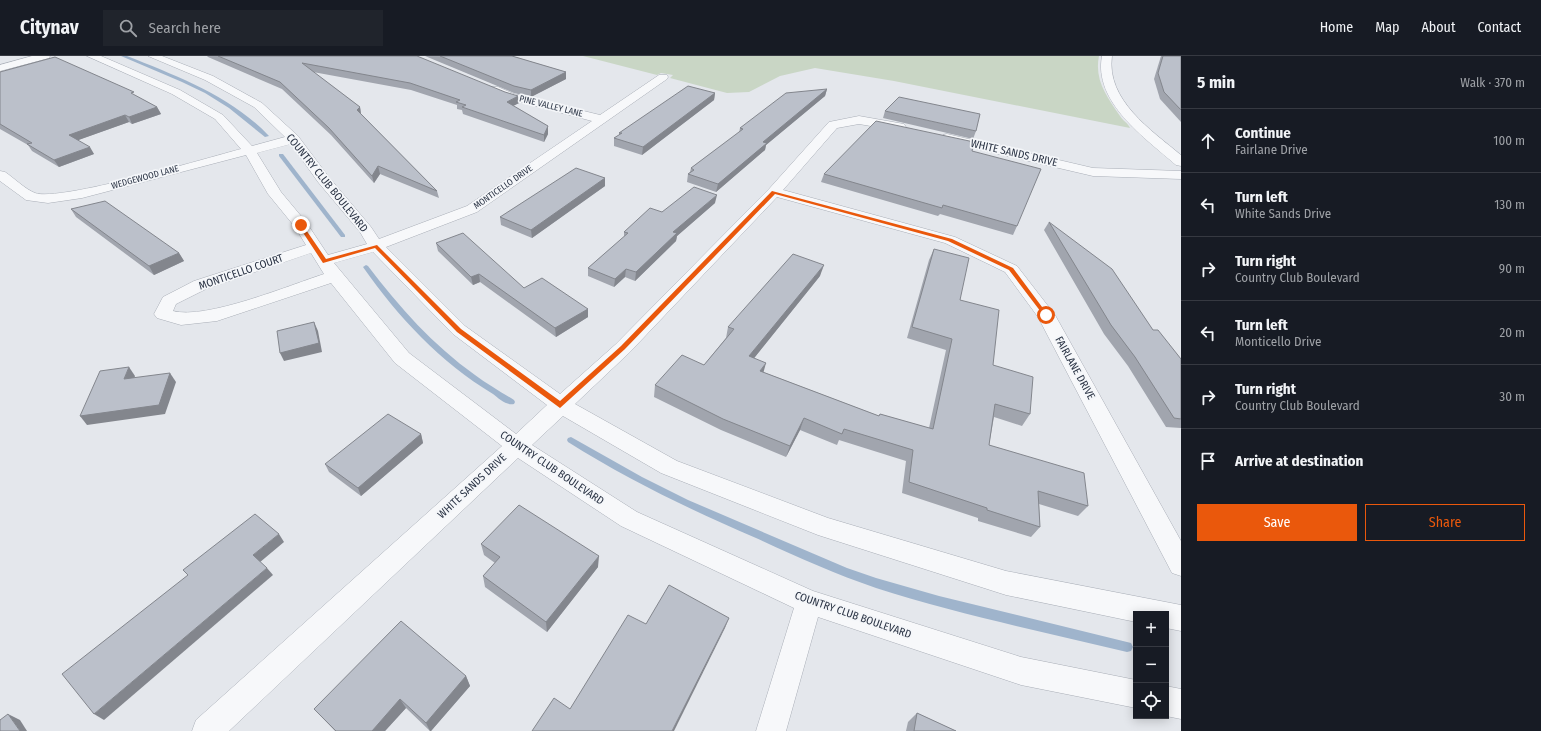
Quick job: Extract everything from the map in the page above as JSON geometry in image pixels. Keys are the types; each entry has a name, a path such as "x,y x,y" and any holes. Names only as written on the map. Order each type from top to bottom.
{"street":[{"path":"0,68 45,56"},
{"name":"COUNTRY CLUB BOULEVARD","path":"92,56 176,92 219,117 249,150 275,194 325,262 402,358 516,445 629,519 809,602 1021,671 1133,693"},
{"name":"COUNTRY CLUB BOULEVARD","path":"153,56 209,78 258,105 294,139 323,179 366,230 376,246 459,330 560,405 669,467 826,528 1006,583 1146,611"},
{"path":"1107,56 1105,68 1107,81 1130,119 1181,162"},
{"name":"MONTICELLO DRIVE","path":"325,262 376,246 472,209 600,119 663,77"},
{"name":"PINE VALLEY LANE","path":"482,84 510,96 600,119"},
{"name":"WHITE SANDS DRIVE","path":"207,731 623,348 774,192 833,125 859,120 926,133 1094,172 1181,175"},
{"name":"WEDGEWOOD LANE","path":"0,176 32,196 48,200 82,194 294,139"},
{"name":"FAIRLANE DRIVE","path":"774,192 950,240 1011,269 1046,315 1181,565"},
{"name":"MONTICELLO COURT","path":"325,262 217,315 181,319 163,314 169,302 200,285 325,262"},
{"path":"771,731 809,602"},
{"path":"1169,616 1181,618"},
{"path":"1169,702 1181,704"}],"green space":[{"path":"583,56 1099,56 1098,73 1106,95 1121,118 1130,128 894,81 815,68 780,76 749,92 727,93 670,78 673,75 661,73 657,75"}],"building":[{"path":"218,56 417,56 518,96 507,102 548,126 544,135 462,107 466,105 456,102 460,100 410,83 302,63 360,107 357,110 437,191 378,166 372,176 329,128 280,82"},
{"path":"440,56 512,56 566,72 531,90 514,86"},
{"path":"1163,56 1181,56 1181,110 1164,92 1158,73"},
{"path":"55,57 134,92 131,93 157,107 129,117 125,115 69,135 90,147 54,160 27,144 32,143 0,124 0,72"},
{"path":"688,86 715,93 643,147 614,138 622,133 619,133"},
{"path":"827,89 763,142 767,143 718,184 688,174 694,170 691,168 743,129 740,128 786,93"},
{"path":"899,97 980,114 976,131 885,111"},
{"path":"876,121 974,142 972,151 1041,169 1017,226 943,205 942,208 824,174"},
{"path":"576,168 605,178 531,230 500,217"},
{"path":"694,187 717,195 673,232 677,233 636,272 626,269 615,279 588,268 628,233 624,232 650,208 662,212"},
{"path":"105,201 179,253 149,266 71,209"},
{"path":"1049,222 1112,269 1153,330 1158,330 1181,359 1181,419 1174,418 1135,357 1111,325"},
{"path":"463,233 524,288 542,278 588,309 555,328 479,274 471,277 436,243"},
{"path":"934,249 969,258 960,300 999,310 993,365 1033,377 1030,414 995,404 989,445 1084,473 1088,506 1038,491 1040,527 909,482 913,450 844,429 842,434 804,418 790,446 723,419 655,385 682,355 704,365 734,329 728,327 793,254 824,265 749,356 766,363 760,371 879,416 880,414 933,429 952,339 912,327"},
{"path":"314,322 319,343 280,353 277,331"},
{"path":"129,367 124,379 170,373 159,405 80,416 100,371"},
{"path":"388,414 421,434 358,488 325,464"},
{"path":"519,505 599,556 546,622 483,576 500,557 481,544"},
{"path":"255,514 279,534 253,555 267,568 94,714 62,674 188,575 183,570"},
{"path":"669,585 729,618 672,731 532,731 554,698 570,709 628,615 646,624"},
{"path":"401,621 466,676 426,723 400,699 372,731 336,731 314,709"},
{"path":"917,713 956,731 914,731"},
{"path":"8,714 20,731 0,731 0,720"}],"waterway":[{"path":"123,56 207,93 231,107 267,136"},
{"path":"281,155 343,236"},
{"path":"366,267 388,296 425,337 472,377 511,402"},
{"path":"571,440 616,467 662,491 732,524 845,572 876,583 939,601 1127,647"}],"route":[{"path":"301,225 325,261 376,246 396,268 459,330 560,405 623,348 774,192 950,240 1011,269 1046,315"}]}
